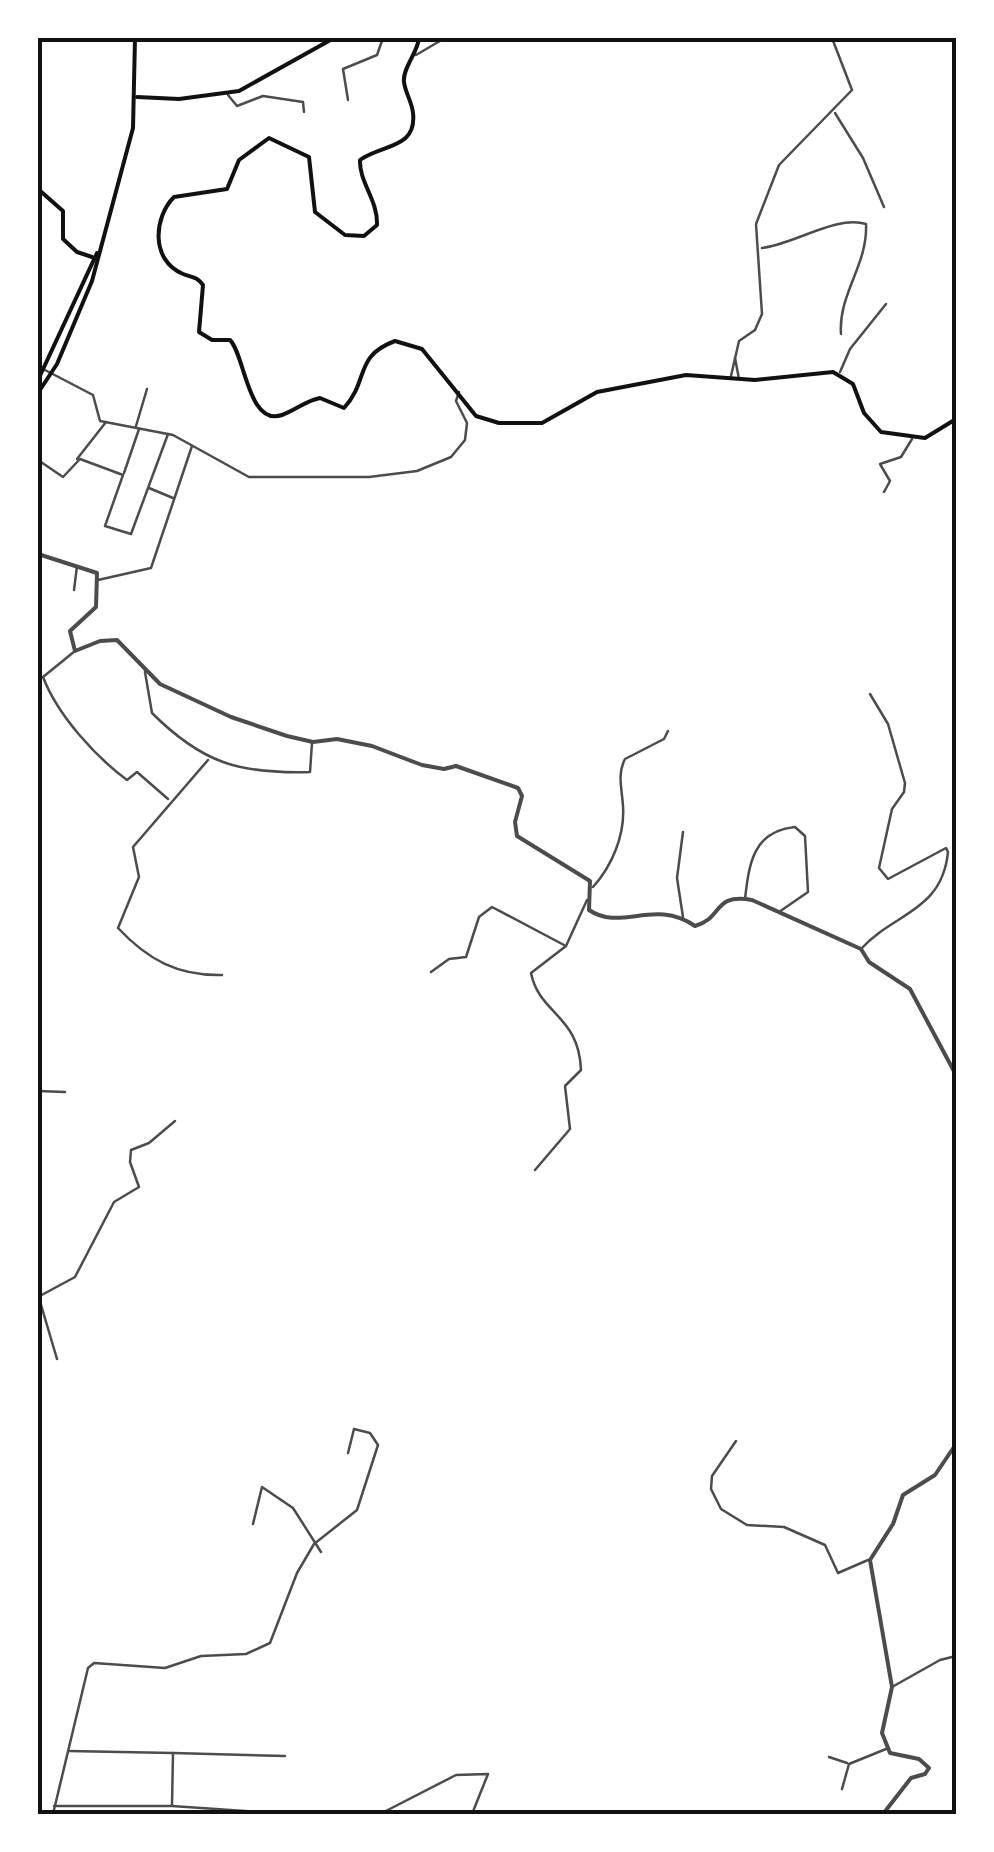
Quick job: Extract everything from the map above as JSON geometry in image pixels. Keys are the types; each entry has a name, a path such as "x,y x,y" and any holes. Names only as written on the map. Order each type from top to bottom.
{"main road":[{"path":"38,393 78,320 126,156 137,97 135,38"},
{"path":"137,97 228,94 334,38"},
{"path":"419,38 404,82 413,111 412,132 402,144 378,149 360,160 360,170 378,210 377,225 364,236 345,235 315,212 309,157 270,138 239,160 227,189 174,196 160,212 158,241 176,268 204,285 199,332 212,340 230,340 237,347 250,396 272,415 320,398 344,408 353,398 366,360 395,341 422,348 476,416 499,423 542,423 597,392 686,375 738,380 824,372 853,384 864,413 881,432 912,438 937,434 956,419"},
{"path":"38,189 62,211 63,239 77,252 95,256"},
{"path":"38,380 95,256"}],"street":[{"path":"348,100 343,69 377,55 383,38"},
{"path":"416,55 445,38"},
{"path":"730,380 740,341 756,330 762,314 761,248 756,224 779,166 811,128 834,112 852,90 832,38"},
{"path":"228,94 237,106 264,96 303,102 304,112"},
{"path":"834,112 863,158 884,206"},
{"path":"761,248 789,245 842,223 866,224 862,259 839,314 841,334"},
{"path":"839,375 850,349 886,304"},
{"path":"734,355 738,380"},
{"path":"44,370 93,395 95,415 106,422 168,434 193,444 249,478 368,477 417,471 451,457 465,440 467,424 456,401 459,392"},
{"path":"147,389 106,526 131,534 168,434"},
{"path":"38,460 63,476 106,422"},
{"path":"884,492 890,485 880,464 901,457 912,438"},
{"path":"97,581 151,568 193,444"},
{"path":"76,460 123,475"},
{"path":"149,488 175,498"},
{"path":"38,554 97,574 92,615 80,618 70,631 75,651"},
{"path":"74,590 77,565"},
{"path":"169,800 137,772 128,780 109,767 60,714 43,677 75,651 100,640 118,640 160,684 231,717 312,742 337,739 372,746 422,765 444,769 456,766 518,788 522,796 515,822 517,836 583,874 593,886"},
{"path":"144,668 152,713 208,760 280,773 310,772 312,742"},
{"path":"861,949 875,933 917,911 941,880 948,852 946,848 936,851 888,879 880,868 892,809 904,792 905,783 888,724 870,694"},
{"path":"534,1170 570,1128 564,1086 581,1070 578,1040 533,985 531,973 566,946 578,913 612,862 624,815 620,786 624,759 664,739 668,731"},
{"path":"208,760 132,846 139,877 118,928 155,958 188,976 222,975"},
{"path":"745,899 749,858 769,834 795,828 805,836 808,892 778,913"},
{"path":"683,832 677,878 683,918"},
{"path":"588,899 590,910 605,918 671,912 695,926 704,924 718,904 734,897 745,899 861,949 869,962 910,990 956,1075"},
{"path":"431,972 450,959 466,956 479,917 492,907 566,946"},
{"path":"38,1090 65,1092"},
{"path":"57,1358 38,1297 75,1277 114,1202 139,1187 130,1162 131,1150 149,1143 175,1121"},
{"path":"52,1814 88,1668 94,1663 164,1668 201,1656 246,1654 270,1643 297,1573 314,1544 357,1510 378,1445 370,1433 354,1429 348,1452"},
{"path":"736,1441 712,1476 711,1490 728,1516 760,1529 784,1527 824,1546 838,1573 870,1560 892,1524 903,1495 936,1475 956,1444"},
{"path":"253,1524 262,1486 293,1508 320,1552"},
{"path":"870,1560 892,1687 883,1722 886,1749 894,1756 919,1758 929,1768 925,1774 911,1778 882,1814"},
{"path":"892,1687 940,1660 956,1656"},
{"path":"829,1757 849,1764 886,1749"},
{"path":"68,1750 285,1756"},
{"path":"172,1810 173,1754"},
{"path":"842,1789 849,1764"},
{"path":"380,1814 456,1775 488,1774 472,1814"},
{"path":"54,1806 286,1814"},
{"path":"394,1806 394,1814"},
{"path":"425,1814 450,1814"}]}
